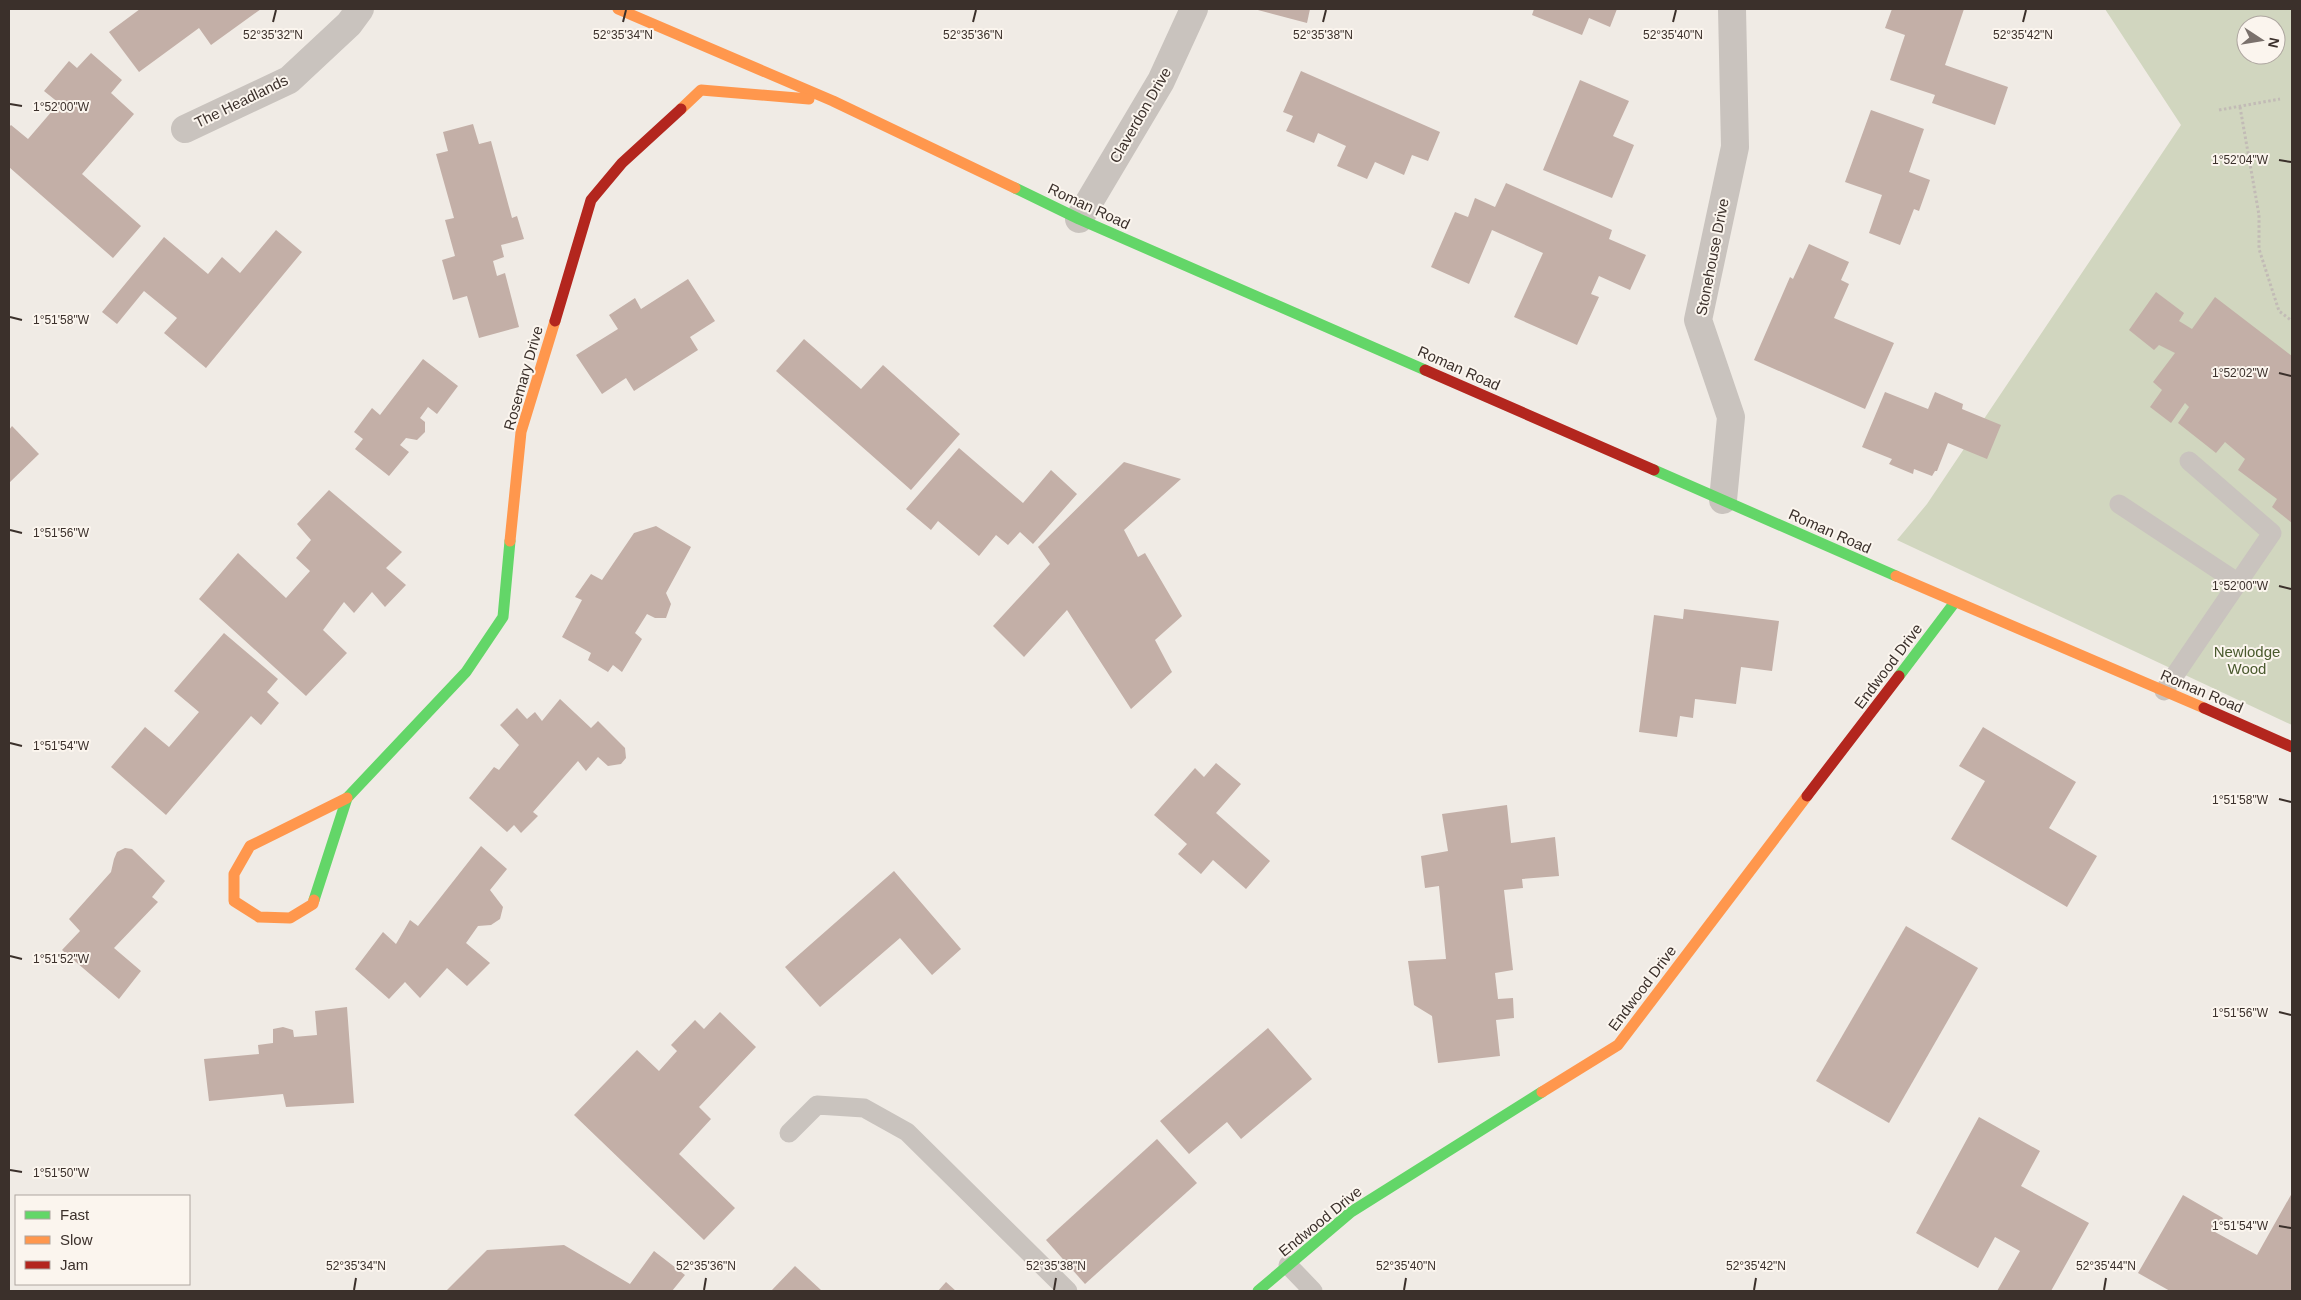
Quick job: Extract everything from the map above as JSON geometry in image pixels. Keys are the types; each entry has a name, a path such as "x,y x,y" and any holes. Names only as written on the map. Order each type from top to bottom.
{"street":[{"name":"The Headlands","path":"185,129 289,80 349,24 360,9"},
{"name":"Roman Road","path":"618,9 833,101 1079,219 1956,602 2280,740 2292,747"},
{"name":"Claverdon Drive","path":"1079,219 1162,81 1194,9"},
{"name":"Stonehouse Drive","path":"1722,500 1731,417 1698,320 1734,147 1732,9"},
{"name":"Rosemary Drive","path":"347,798 313,904 290,918 259,917 234,901 234,874 250,846 347,798 466,672 503,617 521,432 591,200 622,163 701,90 833,101"},
{"name":"Endwood Drive","path":"1258,1291 1351,1212 1618,1045 1956,602"}],"lane":[{"path":"2164,691 2272,533 2189,461"},
{"path":"2118,504 2238,582"},
{"path":"788,1133 817,1105 864,1108 906,1132 1068,1291"},
{"path":"1288,1265 1313,1291"}],"path":[{"path":"2219,110 2280,99"},
{"path":"2240,107 2259,215 2258,249 2279,311 2292,322"}],"green space":[{"name":"Newlodge Wood","path":"2105,9 2292,9 2292,725 1897,540 1927,504 2181,125"}],"building":[{"path":"140,9 261,9 211,45 199,28 139,72 109,32"},
{"path":"1254,9 1310,9 1307,23"},
{"path":"1534,9 1617,9 1610,27 1589,18 1582,35 1532,15"},
{"path":"1892,9 1964,9 1945,65 2008,87 1995,125 1932,103 1935,95 1890,80 1905,35 1885,28"},
{"path":"91,53 122,80 111,93 134,114 82,174 141,226 113,258 9,167 9,127 11,125 28,139 59,103 44,91 69,61 77,68"},
{"path":"1301,71 1440,132 1428,161 1412,155 1404,175 1375,162 1367,179 1337,166 1346,146 1318,133 1314,143 1286,131 1293,116 1283,112"},
{"path":"1580,80 1629,101 1613,136 1634,145 1612,198 1543,170"},
{"path":"1871,110 1924,129 1909,172 1930,180 1919,211 1914,209 1900,245 1869,233 1882,195 1845,182"},
{"path":"473,124 479,144 491,141 512,218 517,216 524,239 501,245 504,257 493,261 497,276 505,273 519,327 479,338 467,296 453,300 442,260 455,256 445,220 454,218 436,154 448,151 443,132"},
{"path":"1506,183 1612,230 1609,239 1646,255 1630,290 1599,276 1591,294 1599,297 1577,345 1514,317 1543,253 1492,230 1469,284 1431,267 1455,212 1468,217 1475,198 1495,207"},
{"path":"276,230 302,252 206,368 164,333 177,318 144,291 117,324 102,312 164,237 208,274 222,257 240,273"},
{"path":"1809,244 1849,262 1841,280 1849,284 1834,318 1894,343 1865,409 1754,360 1790,277 1793,279"},
{"path":"688,279 715,321 690,337 698,350 634,391 626,378 602,394 576,355 618,329 609,315 635,298 641,309"},
{"path":"2156,292 2184,313 2179,321 2192,329 2215,297 2292,356 2292,523 2272,507 2277,499 2238,470 2245,459 2225,442 2216,453 2178,423 2189,407 2185,403 2171,423 2150,407 2162,390 2153,382 2175,353 2159,345 2154,350 2129,330"},
{"path":"804,339 861,389 883,365 960,434 911,490 776,371"},
{"path":"423,359 458,386 437,414 428,407 420,418 425,422 425,432 417,440 406,438 400,445 409,452 389,476 355,449 363,439 354,432 372,408 380,415"},
{"path":"1885,392 1928,409 1935,392 1963,404 1962,409 2001,425 1987,459 1948,443 1937,471 1932,476 1914,469 1913,474 1889,464 1892,459 1862,447"},
{"path":"12,426 39,454 9,483 9,430"},
{"path":"959,448 1023,503 1051,470 1077,494 1033,544 1020,532 1008,545 996,535 979,556 938,521 931,530 906,509"},
{"path":"1124,462 1181,479 1124,530 1138,557 1145,553 1182,616 1155,640 1172,672 1131,709 1067,610 1024,657 993,626 1050,564 1038,547"},
{"path":"329,490 402,552 386,568 406,585 385,607 372,592 354,613 344,602 323,630 347,653 306,696 199,599 238,553 286,598 310,571 296,558 311,540 297,524"},
{"path":"656,526 691,547 666,593 671,604 666,618 655,618 647,614 635,633 642,639 622,672 613,665 608,672 588,660 591,653 562,637 582,600 575,597 591,574 602,580 634,533"},
{"path":"1684,609 1779,621 1772,671 1741,667 1736,704 1695,699 1693,718 1680,716 1677,737 1639,732 1654,615 1683,619"},
{"path":"224,633 278,679 267,692 279,703 261,725 251,716 166,815 111,767 145,727 169,747 199,712 174,691"},
{"path":"560,699 591,728 598,721 625,748 626,758 621,764 608,766 598,757 586,771 578,761 533,812 538,816 521,833 514,825 507,832 469,798 494,767 499,770 519,745 500,725 517,708 527,719 535,712 542,721"},
{"path":"1983,727 2076,782 2049,828 2097,856 2067,907 1951,839 1985,781 1959,766"},
{"path":"1216,763 1241,784 1216,813 1270,861 1246,889 1213,860 1201,874 1178,854 1187,844 1154,815 1195,768 1204,777"},
{"path":"1507,805 1511,843 1555,837 1559,876 1522,879 1523,888 1504,890 1513,970 1495,973 1498,999 1513,998 1514,1018 1496,1020 1500,1056 1438,1063 1432,1016 1414,1005 1408,961 1446,959 1439,886 1425,888 1421,856 1448,851 1442,814"},
{"path":"481,846 507,869 490,890 503,907 500,919 491,925 478,926 466,943 490,963 467,986 447,968 420,998 405,982 389,999 355,969 383,932 396,944 410,920 418,926"},
{"path":"125,848 132,849 165,881 152,897 158,902 114,948 141,971 119,999 62,950 80,931 69,919 111,872 117,852"},
{"path":"894,871 961,949 932,975 900,938 820,1007 785,967"},
{"path":"1906,926 1978,968 1889,1123 1816,1081"},
{"path":"347,1007 354,1103 286,1107 283,1094 209,1101 204,1059 259,1054 258,1045 273,1043 273,1029 283,1027 293,1030 294,1037 317,1035 315,1011"},
{"path":"720,1012 756,1047 699,1107 711,1119 679,1154 735,1208 704,1240 574,1115 637,1050 659,1071 677,1051 671,1045 695,1020 704,1029"},
{"path":"1268,1028 1312,1079 1241,1139 1227,1122 1189,1154 1160,1121"},
{"path":"1979,1117 2040,1151 2021,1186 2089,1223 2051,1291 1997,1291 2020,1251 1995,1237 1978,1268 1916,1233"},
{"path":"1157,1139 1197,1183 1085,1284 1046,1240"},
{"path":"2292,1193 2292,1291 2170,1291 2138,1273 2183,1195 2223,1218 2215,1232 2257,1255"},
{"path":"564,1245 630,1284 654,1251 685,1275 672,1291 446,1291 487,1250"},
{"path":"795,1266 822,1291 771,1291"},
{"path":"946,1282 956,1291 938,1291"}],"traffic: fast":[{"path":"1015,188 1079,219 1425,370"},
{"path":"1654,470 1896,576"},
{"path":"314,900 347,798 466,672 503,617 510,541"},
{"path":"1899,676 1955,602"},
{"path":"1258,1291 1351,1212 1542,1092"}],"traffic: slow":[{"path":"618,9 833,101 1015,188"},
{"path":"681,109 701,90 809,99"},
{"path":"510,541 521,432 555,321"},
{"path":"1896,576 2204,708"},
{"path":"1542,1092 1618,1045 1807,796"},
{"path":"314,900 313,904 290,918 259,917 234,901 234,874 250,846 347,798"}],"traffic: jam":[{"path":"555,321 591,200 622,163 681,109"},
{"path":"1425,370 1654,470"},
{"path":"1807,796 1899,676"},
{"path":"2204,708 2292,747"}]}
